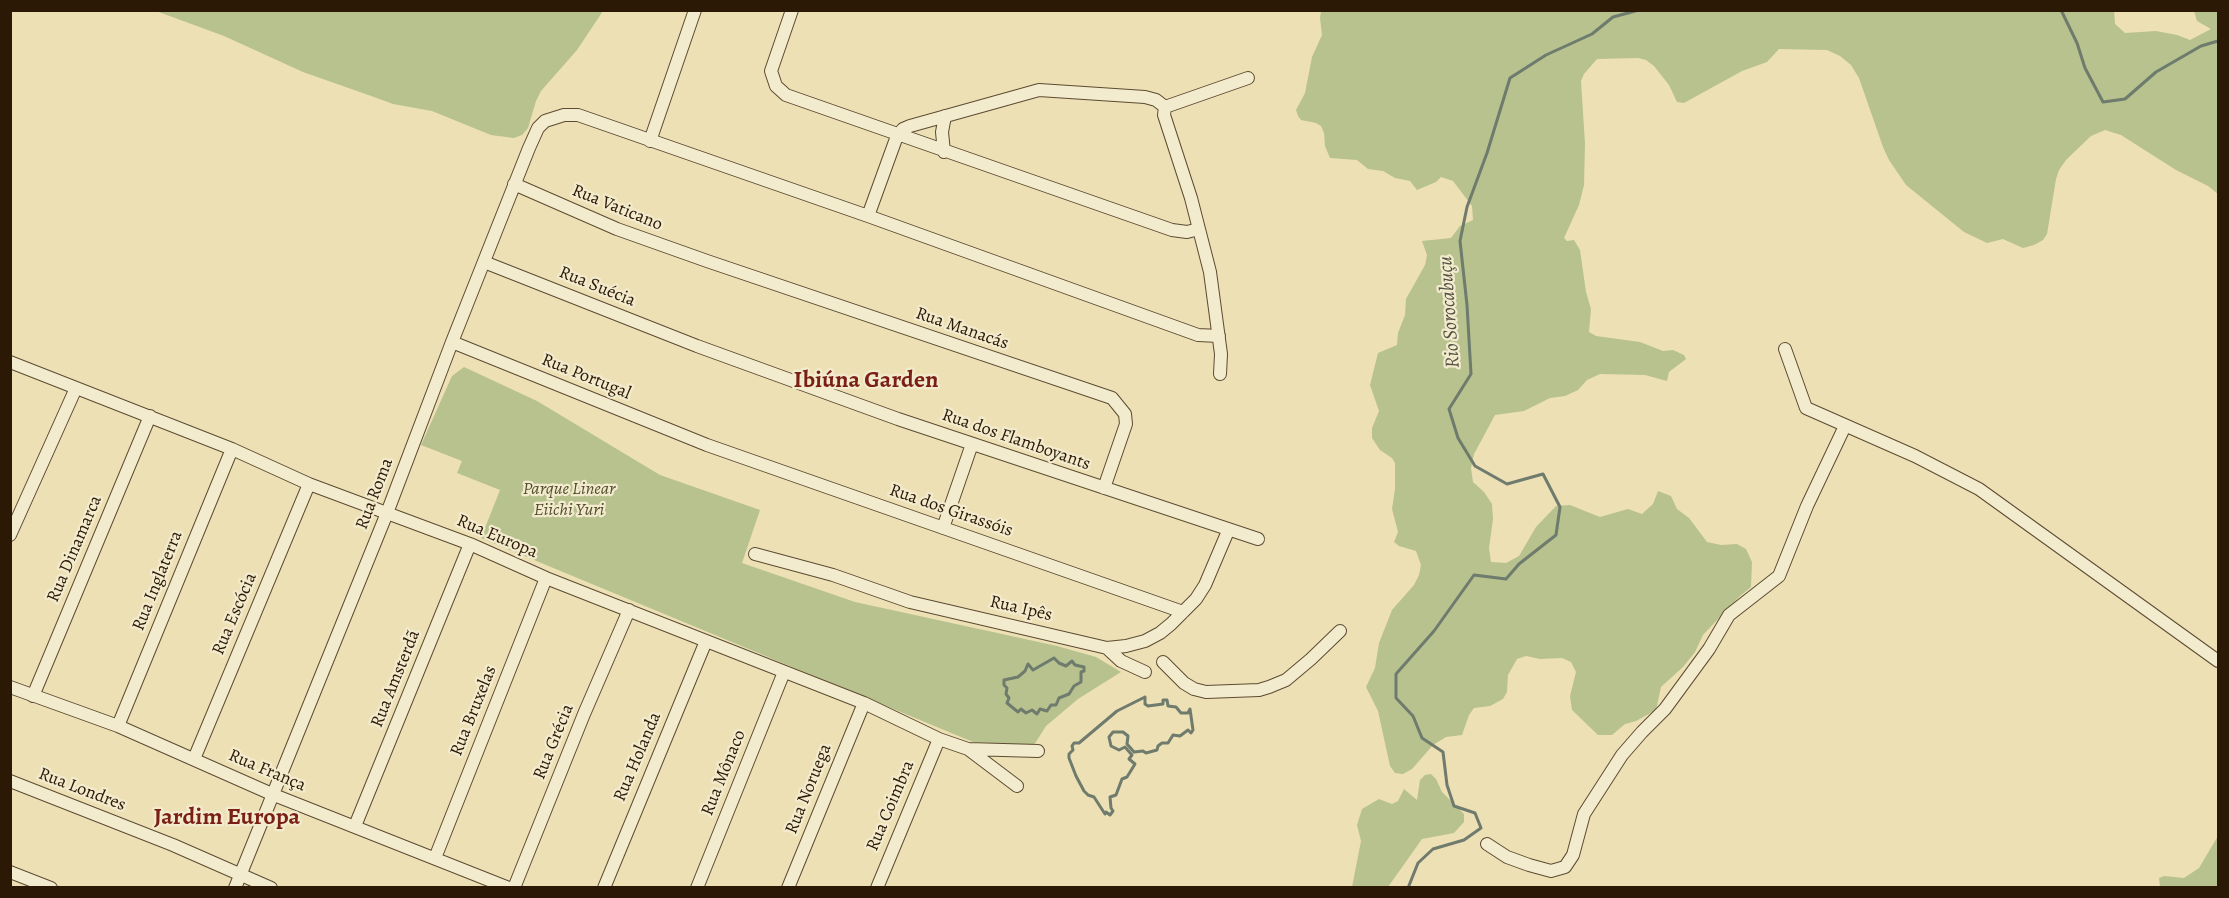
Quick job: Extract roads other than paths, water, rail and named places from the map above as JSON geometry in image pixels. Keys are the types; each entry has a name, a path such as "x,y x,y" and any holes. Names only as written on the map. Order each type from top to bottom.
{"street":[{"path":"695,10 650,141 868,216 1198,335 1219,336"},
{"path":"792,10 771,71 773,81 786,95 1172,230 1187,232 1199,229"},
{"path":"1165,107 1248,78"},
{"path":"868,216 897,135 910,126 1040,90 1145,97 1156,100 1165,107"},
{"path":"1165,107 1164,115 1199,229 1212,283 1221,354 1220,374"},
{"name":"Rua Roma","path":"235,888 387,513 452,342 538,128 551,118 578,115 650,141"},
{"path":"944,152 942,132 945,116"},
{"name":"Rua Vaticano","path":"514,184 616,229 707,261"},
{"name":"Rua Manacás","path":"707,261 1112,398 1125,414 1126,424 1104,488"},
{"name":"Rua Suécia","path":"484,262 697,346"},
{"name":"Rua Portugal","path":"452,342 708,445"},
{"name":"Rua dos Flamboyants","path":"697,346 972,444 1257,540"},
{"path":"1785,349 1806,408 1916,456 1978,489 2218,661"},
{"name":"Rua Europa","path":"10,362 232,449 309,484 470,544 546,578 864,703 939,739 968,749 1038,751"},
{"path":"10,535 76,388"},
{"name":"Rua Dinamarca","path":"33,696 150,416"},
{"path":"1487,844 1507,857 1529,865 1551,871 1565,867 1573,855 1584,814 1622,755 1665,710 1709,648 1729,615 1779,576 1807,506 1845,426"},
{"path":"943,528 972,444"},
{"name":"Rua dos Girassóis","path":"708,445 1183,612"},
{"name":"Rua Inglaterra","path":"118,726 232,449"},
{"name":"Rua Escócia","path":"194,759 309,484"},
{"name":"Rua Ipês","path":"755,554 833,575 910,602 1107,648 1145,641 1160,633 1183,612 1205,585 1228,531"},
{"name":"Rua Amsterdã","path":"355,826 470,544"},
{"name":"Rua Bruxelas","path":"435,858 546,578"},
{"name":"Rua Grécia","path":"514,888 584,714 629,610"},
{"path":"1163,662 1184,683 1194,689 1206,692 1259,690 1286,680 1340,631"},
{"name":"Rua Holanda","path":"604,888 706,641"},
{"path":"1107,648 1121,661 1145,672"},
{"name":"Rua Mônaco","path":"697,888 784,672"},
{"name":"Rua França","path":"10,687 118,726 273,795 435,858 492,884 509,888"},
{"name":"Rua Noruega","path":"788,888 864,703"},
{"name":"Rua Coimbra","path":"877,888 939,739"},
{"name":"Rua Europa","path":"968,749 1017,786"},
{"name":"Rua Londres","path":"10,781 173,845 271,888"},
{"path":"10,873 51,888"}],"waterway":[{"name":"Rio Sorocabuçu","path":"1408,888 1418,863 1433,849 1464,840 1481,828 1475,813 1454,806 1447,785 1443,752 1422,738 1413,716 1396,698 1396,674 1434,631 1474,575 1506,579 1519,564 1556,535 1560,507 1543,474 1507,484 1475,466 1458,438 1449,409 1471,374 1460,241 1467,207 1487,153 1510,78 1546,55 1592,34 1613,17 1639,10"},
{"name":"Rio Sorocabuçu","path":"2061,10 2077,43 2085,68 2103,102 2125,99 2156,72 2201,46 2218,41"},
{"path":"1054,658 1066,666 1072,661 1075,665 1084,667 1084,671 1081,672 1081,682 1074,686 1069,694 1059,698 1056,705 1051,705 1047,711 1040,709 1037,714 1032,710 1026,713 1021,709 1018,712 1007,703 1009,698 1006,694 1007,688 1004,680 1018,677 1025,671 1028,664 1033,670 1054,658"},
{"path":"1145,697 1145,704 1148,706 1163,704 1163,700 1167,700 1168,706 1176,707 1181,713 1188,713 1190,709 1193,730 1191,733 1188,730 1180,736 1173,735 1168,743 1162,743 1157,750 1146,753 1134,752 1127,744 1128,736 1123,732 1113,732 1109,737 1111,746 1119,750 1125,747 1132,755 1129,759 1135,764 1127,777 1122,779 1116,795 1110,797 1113,811 1110,815 1106,812 1105,814 1094,797 1084,791 1069,754 1073,750 1074,743 1079,743 1117,711 1145,697"}],"district":[{"name":"Ibiúna Garden","path":"866,381"},
{"name":"Jardim Europa","path":"227,818"}],"park label":[{"name":"Parque Linear Eiichi Yuri","path":"569,500"}]}
